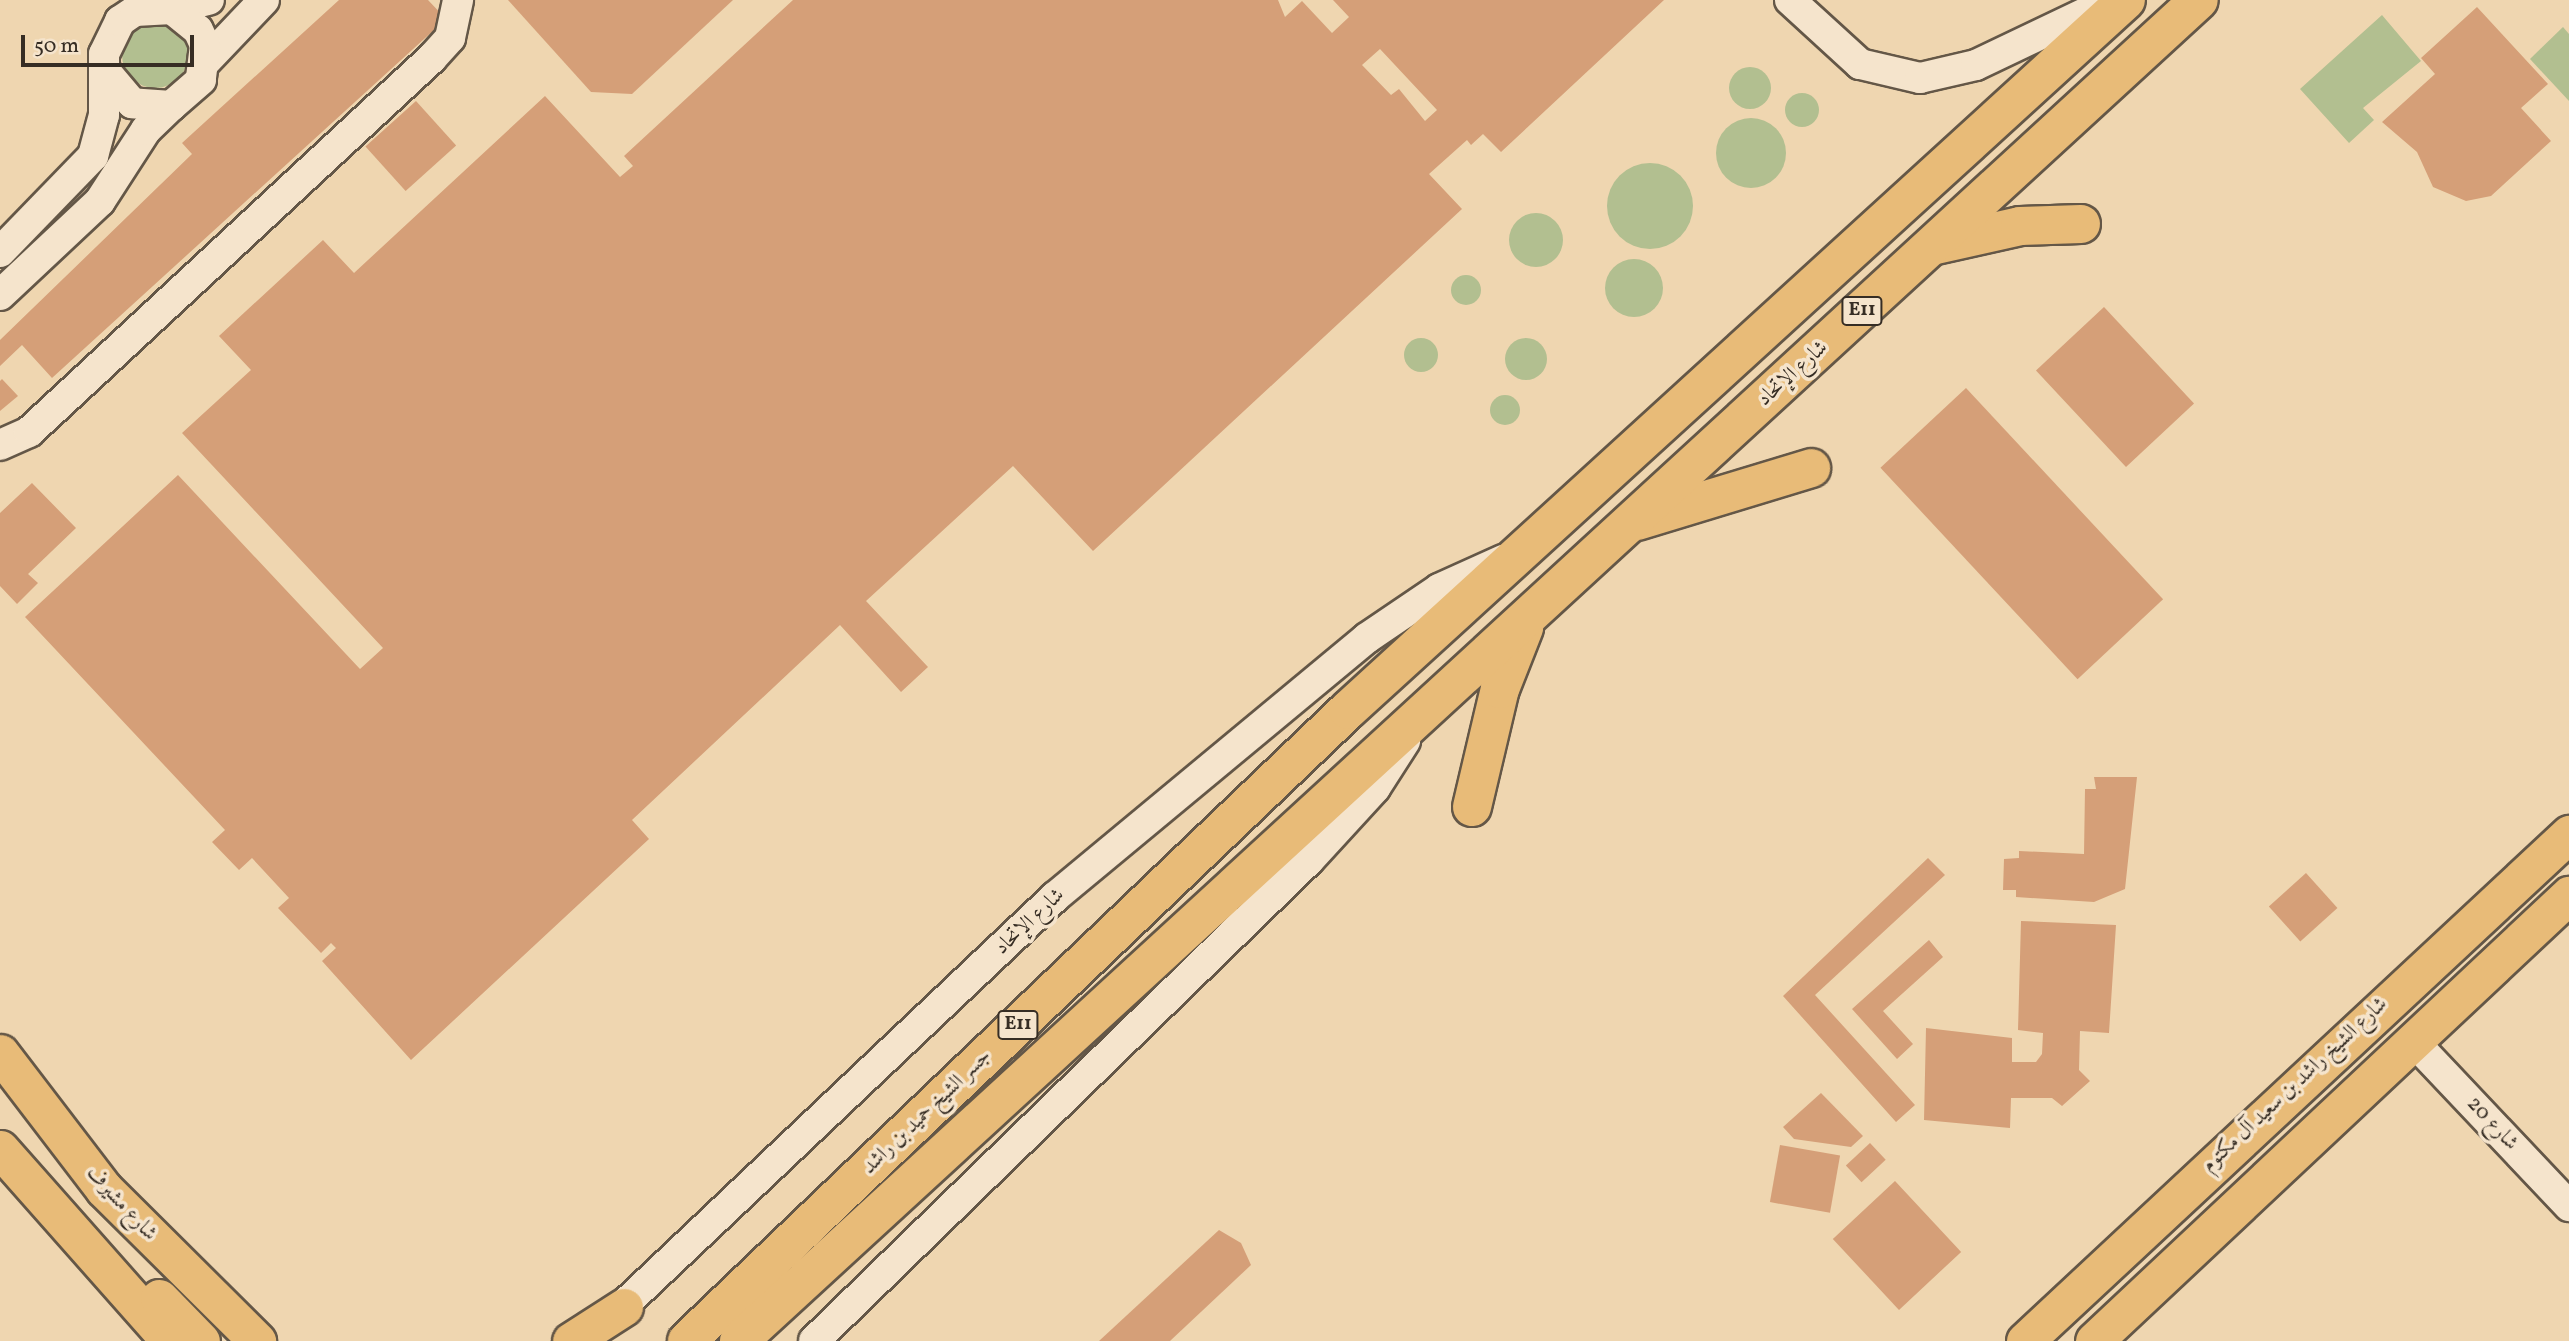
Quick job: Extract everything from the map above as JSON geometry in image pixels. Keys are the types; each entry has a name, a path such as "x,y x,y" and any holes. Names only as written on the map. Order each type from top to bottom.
{"highway":[{"name":"شارع الإتحاد","path":"1348,710 2126,0"},
{"name":"شارع الإتحاد","path":"1364,764 1526,623 1632,522 2199,0"},
{"path":"1934,246 2020,226 2081,224"},
{"path":"1632,522 1811,468"},
{"path":"1472,807 1500,688 1526,623"},
{"name":"جسر الشيخ حميد بن راشد","path":"687,1341 1348,710"},
{"name":"جسر الشيخ حميد بن راشد","path":"739,1341 1364,764"}],"main road":[{"name":"شارع الشيخ راشد بن سعيد آل مكتوم","path":"2025,1341 2569,834"},
{"path":"2094,1341 2569,895"},
{"name":"شارع مشيرف","path":"0,1053 104,1189 257,1341"},
{"path":"0,1149 170,1341"},
{"path":"53,1211 76,1269 139,1341"},
{"path":"53,1211 79,1219 201,1341"},
{"path":"571,1341 624,1307"}],"street":[{"path":"0,252 93,156 107,73 104,54 120,21 135,10 172,9 209,0"},
{"path":"0,295 100,201 146,130 201,80 206,61 264,0"},
{"path":"0,445 29,432 432,58 450,38 458,0"},
{"path":"1790,0 1860,64 1920,78 1976,65 2112,0"},
{"path":"172,9 198,30 206,61"},
{"path":"107,73 132,103 171,106"},
{"name":"شارع الإتحاد","path":"584,1341 624,1307 1055,897 1367,638 1439,589 1516,554"},
{"name":"شارع الإتحاد","path":"814,1341 1349,819 1400,751 1416,717"},
{"name":"شارع 20","path":"2414,1042 2569,1206"},
{"path":"603,1341 624,1307"}],"green space":[{"path":"2382,15 2421,61 2363,108 2374,120 2349,143 2300,89"},
{"path":"155,22 168,25 178,32 185,42 188,55 185,68 178,78 168,85 155,88 142,85 132,78 125,68 122,55 125,42 132,32 142,25"},
{"path":"2563,27 2569,34 2569,101 2530,59"},
{"path":"1750,67 1765,73 1771,88 1765,103 1750,109 1735,103 1729,88 1735,73"},
{"path":"1802,93 1814,98 1819,110 1814,122 1802,127 1790,122 1785,110 1790,98"},
{"path":"1758,118 1771,124 1780,133 1784,139 1784,167 1776,178 1765,186 1744,188 1726,178 1718,167 1716,146 1726,128 1737,120"},
{"path":"1650,163 1674,170 1686,182 1693,206 1686,230 1674,242 1650,249 1626,242 1614,230 1607,206 1614,182 1626,170"},
{"path":"1536,213 1555,221 1563,240 1555,259 1536,267 1517,259 1509,240 1517,221"},
{"path":"1634,259 1650,264 1658,272 1663,288 1658,304 1650,312 1634,317 1618,312 1610,304 1605,288 1610,272 1618,264"},
{"path":"1466,275 1472,276 1480,284 1480,296 1472,304 1466,305 1460,304 1452,296 1451,290 1452,284 1460,276"},
{"path":"1421,338 1433,343 1438,355 1433,367 1421,372 1409,367 1404,355 1409,343"},
{"path":"1526,338 1541,344 1547,359 1541,374 1526,380 1511,374 1505,359 1511,344"},
{"path":"1505,395 1516,399 1520,410 1516,421 1505,425 1494,421 1490,410 1494,399"}],"building":[{"path":"339,0 428,0 446,19 52,378 22,345 0,366 0,340 192,154 182,143"},
{"path":"508,0 733,0 632,94 591,92"},
{"path":"793,0 1278,0 1285,17 1302,1 1332,33 1349,17 1333,0 1664,0 1501,152 1483,134 1471,145 1467,140 1429,174 1462,209 1093,551 1013,466 866,601 928,667 901,692 840,625 632,820 649,839 411,1060 322,961 336,948 331,943 321,953 278,908 289,898 252,858 239,870 212,842 225,830 25,617 178,475 360,669 383,648 182,433 251,370 219,336 323,240 354,273 545,96 620,177 633,166 624,156","holes":["1380,49 1437,110 1425,121 1399,89 1391,95 1362,65"]},
{"path":"2477,7 2548,84 2521,108 2551,141 2491,196 2466,201 2433,187 2417,152 2382,122 2435,74 2421,58"},
{"path":"416,101 456,146 406,191 365,147"},
{"path":"2104,307 2194,404 2126,467 2036,370"},
{"path":"2,379 18,396 0,411 0,381"},
{"path":"1966,388 2163,599 2078,679 1880,468"},
{"path":"32,483 76,528 28,574 38,583 17,604 0,586 0,513"},
{"path":"2094,777 2137,777 2125,889 2094,902 2016,897 2016,890 2003,890 2004,859 2019,858 2019,851 2084,854 2085,789 2096,789"},
{"path":"1928,858 1945,875 1815,995 1915,1105 1896,1122 1783,996"},
{"path":"2306,873 2337,908 2300,941 2269,906"},
{"path":"2021,921 2116,925 2109,1033 2080,1031 2079,1070 2090,1081 2062,1106 2052,1098 2011,1098 2010,1128 1924,1120 1926,1028 2012,1038 2012,1062 2036,1062 2042,1054 2043,1033 2018,1030"},
{"path":"1929,940 1943,957 1883,1011 1913,1044 1897,1059 1852,1009"},
{"path":"1821,1093 1863,1136 1851,1147 1794,1139 1783,1127"},
{"path":"1870,1143 1886,1160 1862,1182 1846,1166"},
{"path":"1780,1145 1840,1156 1830,1213 1770,1202"},
{"path":"1895,1181 1961,1252 1899,1310 1833,1239"},
{"path":"1219,1230 1241,1243 1251,1265 1170,1341 1099,1341"}]}
